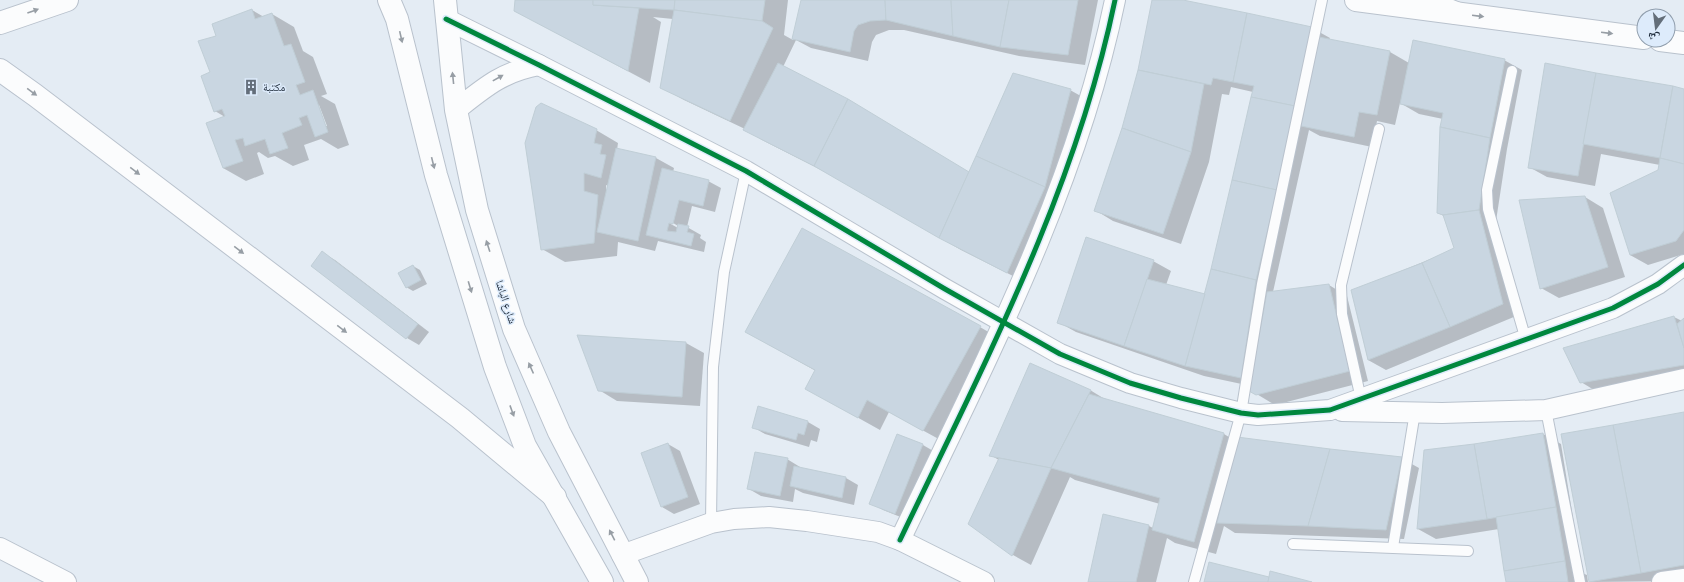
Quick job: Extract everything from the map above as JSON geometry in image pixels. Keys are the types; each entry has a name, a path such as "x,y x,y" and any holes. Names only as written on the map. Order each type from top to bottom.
{"main road":[{"path":"0,23 66,0"},
{"path":"389,0 397,19 436,175 496,367 525,446 602,582"},
{"path":"1356,0 1636,37"},
{"path":"1424,0 1456,13"},
{"name":"شارع الباشا","path":"446,10 456,110 477,210 514,329 559,432 636,582"},
{"path":"0,70 48,104 460,418 555,497"}],"street":[{"path":"900,540 1004,321 1063,180 1097,72 1115,0"},
{"path":"446,10 539,65 746,171 945,289 1060,354 1130,383 1181,398 1241,413 1258,415 1330,410 1465,413 1546,410 1684,380"},
{"path":"456,110 490,83 505,74 522,68 539,65"},
{"path":"1330,410 1613,308 1658,284 1684,265"},
{"path":"622,554 712,523 734,519 769,517 878,532 900,540 955,574 984,582"},
{"path":"0,548 66,582"},
{"path":"1662,582 1684,579"}],"lane":[{"path":"1194,582 1241,413 1262,284 1322,0"},
{"path":"1512,71 1486,199 1526,340"},
{"path":"1361,399 1342,314 1341,285 1379,129"},
{"path":"712,523 713,367 724,272 746,171"},
{"path":"1546,410 1580,582"},
{"path":"1393,547 1415,412"},
{"path":"1293,544 1468,550"}],"building":[{"path":"515,0 593,0 593,5 639,8 628,71 514,11"},
{"path":"593,0 675,0 674,10 593,5"},
{"path":"675,0 765,0 762,21 674,10"},
{"path":"801,0 885,0 886,20 870,21 858,25 854,31 850,52 792,39"},
{"path":"885,0 951,0 953,36 886,20"},
{"path":"951,0 1009,0 1000,47 953,36"},
{"path":"1009,0 1078,0 1068,55 1000,47"},
{"path":"1152,0 1183,0 1247,13 1233,82 1213,78 1211,85 1138,70"},
{"name":"مكتبة","path":"252,9 255,19 272,13 284,46 291,44 305,82 296,85 300,95 313,90 328,132 315,137 307,115 299,118 302,125 282,133 288,148 270,154 265,139 245,146 243,138 235,140 243,161 223,168 206,123 225,116 222,109 214,112 201,76 210,72 198,41 216,36 212,24"},
{"path":"674,10 762,21 773,28 730,121 660,88"},
{"path":"1247,13 1312,27 1295,106 1251,97 1254,86 1233,82"},
{"path":"1319,37 1390,51 1377,115 1359,112 1354,137 1301,126"},
{"path":"1413,40 1505,59 1490,138 1440,127 1443,113 1400,104"},
{"path":"778,63 848,99 814,166 743,130"},
{"path":"1545,63 1596,73 1578,176 1528,168"},
{"path":"1138,70 1204,84 1191,152 1122,128"},
{"path":"1013,73 1071,89 1045,187 976,156"},
{"path":"1596,73 1673,86 1660,158 1583,144"},
{"path":"1673,86 1684,89 1684,164 1660,158"},
{"path":"1251,97 1295,106 1277,190 1232,180"},
{"path":"848,99 969,172 939,238 814,166"},
{"path":"541,103 597,129 594,143 602,145 600,154 606,155 601,178 584,173 584,191 598,195 594,243 541,250 525,143 536,107"},
{"path":"1440,127 1490,138 1479,210 1443,215 1437,213"},
{"path":"1122,128 1191,152 1163,234 1094,211"},
{"path":"616,148 656,157 638,241 597,232"},
{"path":"976,156 1045,187 1007,273 939,238"},
{"path":"1660,158 1684,164 1684,230 1676,241 1630,255 1610,193 1658,170"},
{"path":"662,168 709,180 703,206 679,200 673,224 669,223 667,231 676,232 678,224 689,226 687,232 694,234 691,246 646,235"},
{"path":"1232,180 1277,190 1256,280 1211,269"},
{"path":"1585,196 1608,267 1540,289 1519,200"},
{"path":"1479,210 1503,304 1450,327 1422,263 1454,248 1443,215"},
{"path":"802,228 981,326 923,431 867,400 858,418 805,389 815,370 745,332"},
{"path":"1086,237 1154,260 1124,346 1057,323"},
{"path":"322,251 418,324 406,339 311,266"},
{"path":"1422,263 1450,327 1368,360 1351,290"},
{"path":"413,265 421,280 406,288 398,273"},
{"path":"1211,269 1256,280 1241,378 1185,366"},
{"path":"1147,279 1205,294 1185,366 1124,346"},
{"path":"1329,284 1350,371 1256,395 1249,391 1267,292"},
{"path":"1674,316 1684,348 1684,365 1580,383 1563,348"},
{"path":"1684,318 1684,348 1677,324"},
{"path":"577,335 686,342 682,397 598,391"},
{"path":"1030,363 1091,390 1051,468 989,456"},
{"path":"1089,394 1224,433 1194,542 1152,530 1160,498 1051,468"},
{"path":"758,406 808,421 804,435 798,433 796,440 752,428"},
{"path":"1684,412 1684,565 1641,573 1613,425"},
{"path":"1613,425 1641,573 1589,582 1561,434"},
{"path":"1543,433 1556,507 1487,519 1474,444"},
{"path":"897,434 923,444 895,514 869,504"},
{"path":"1237,437 1330,449 1308,526 1217,523"},
{"path":"668,443 688,497 661,507 641,453"},
{"path":"1474,444 1487,519 1417,529 1424,450"},
{"path":"1330,449 1402,457 1386,530 1308,526"},
{"path":"755,452 788,458 780,496 747,489"},
{"path":"999,458 1051,468 1012,556 968,524"},
{"path":"794,466 846,477 842,498 790,486"},
{"path":"1556,507 1565,561 1504,571 1496,517"},
{"path":"1103,514 1149,525 1136,582 1088,582"},
{"path":"1565,561 1568,582 1506,582 1504,571"},
{"path":"1209,562 1269,577 1268,582 1204,582"},
{"path":"1270,571 1312,582 1268,582"}],"cycle path":[{"path":"900,540 994,343 1052,208 1077,140 1098,71 1115,0"},
{"path":"446,19 746,171 945,289 1060,354 1130,383 1241,413 1258,415 1330,410 1613,308 1658,284 1684,265"}],"place":[{"name":"مكتبة","path":"251,87"}]}
